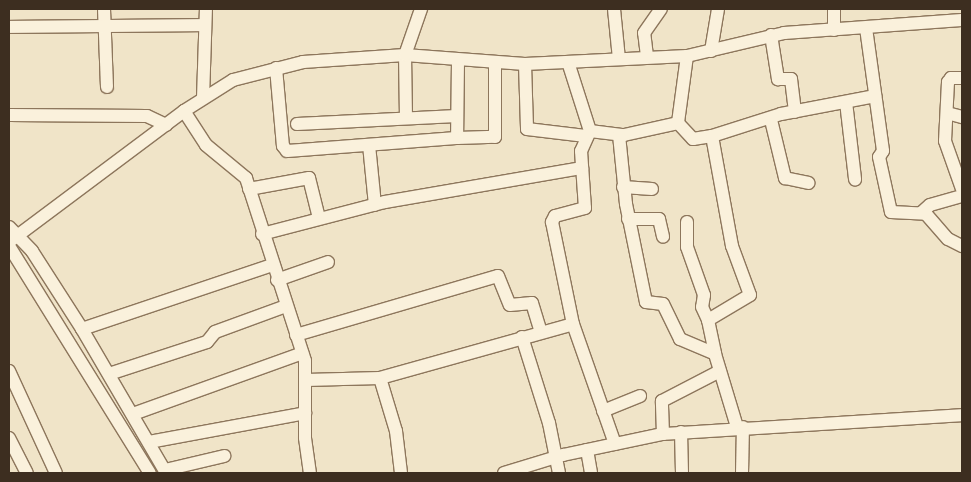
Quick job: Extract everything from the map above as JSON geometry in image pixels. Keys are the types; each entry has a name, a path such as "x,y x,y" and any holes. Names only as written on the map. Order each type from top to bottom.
{"street":[{"path":"104,9 107,87"},
{"path":"203,98 206,9"},
{"path":"406,118 405,55 421,9"},
{"path":"614,9 619,59"},
{"path":"647,56 644,33 661,9"},
{"path":"711,51 718,9"},
{"path":"834,9 834,30"},
{"path":"224,456 166,472 82,330 12,235 184,111 233,80 276,68 405,55 525,64 647,56 687,56 771,35 962,20"},
{"path":"9,27 205,26"},
{"path":"866,28 883,150 879,157 891,212 921,213 962,246"},
{"path":"771,35 778,79 791,79 795,112"},
{"path":"678,123 687,56"},
{"path":"457,138 458,60"},
{"path":"568,62 588,134 582,168 585,208 552,219 573,324 615,444"},
{"path":"276,68 284,149 495,137 495,63"},
{"path":"525,64 527,129 619,135 678,123"},
{"path":"962,78 949,80 945,141 962,189"},
{"path":"678,123 693,139 712,136 795,112 875,96"},
{"path":"846,102 855,179"},
{"path":"184,111 206,145 241,170 249,189 302,353 306,380 305,413 310,473"},
{"path":"947,113 962,116"},
{"path":"9,115 147,116 166,125"},
{"path":"297,124 457,116"},
{"path":"770,120 785,178 808,183"},
{"path":"619,135 623,187 628,219 646,302 663,304 675,331 688,345 715,354"},
{"path":"708,320 750,295 732,246 712,136"},
{"path":"369,145 375,205"},
{"path":"262,234 319,218 497,179 582,168"},
{"path":"249,189 309,178 319,218"},
{"path":"623,187 652,189"},
{"path":"921,213 930,204 962,196"},
{"path":"628,219 659,219 662,237"},
{"path":"687,222 687,247 705,298 702,307 708,320 720,371 740,427 742,473"},
{"path":"9,246 121,420 150,473"},
{"path":"277,280 328,262"},
{"path":"82,330 272,265"},
{"path":"296,335 498,276 510,305 532,303 541,332"},
{"path":"109,374 207,342 215,332 286,306"},
{"path":"306,380 380,378 573,324"},
{"path":"522,337 558,473"},
{"path":"133,414 302,353"},
{"path":"9,371 56,473"},
{"path":"663,434 662,402 720,371"},
{"path":"380,378 396,431 401,473"},
{"path":"603,411 640,396"},
{"path":"149,442 305,413"},
{"path":"504,473 555,457 663,434 740,427 962,415"},
{"path":"681,432 682,473"},
{"path":"9,438 27,473"},
{"path":"587,450 590,473"}]}
